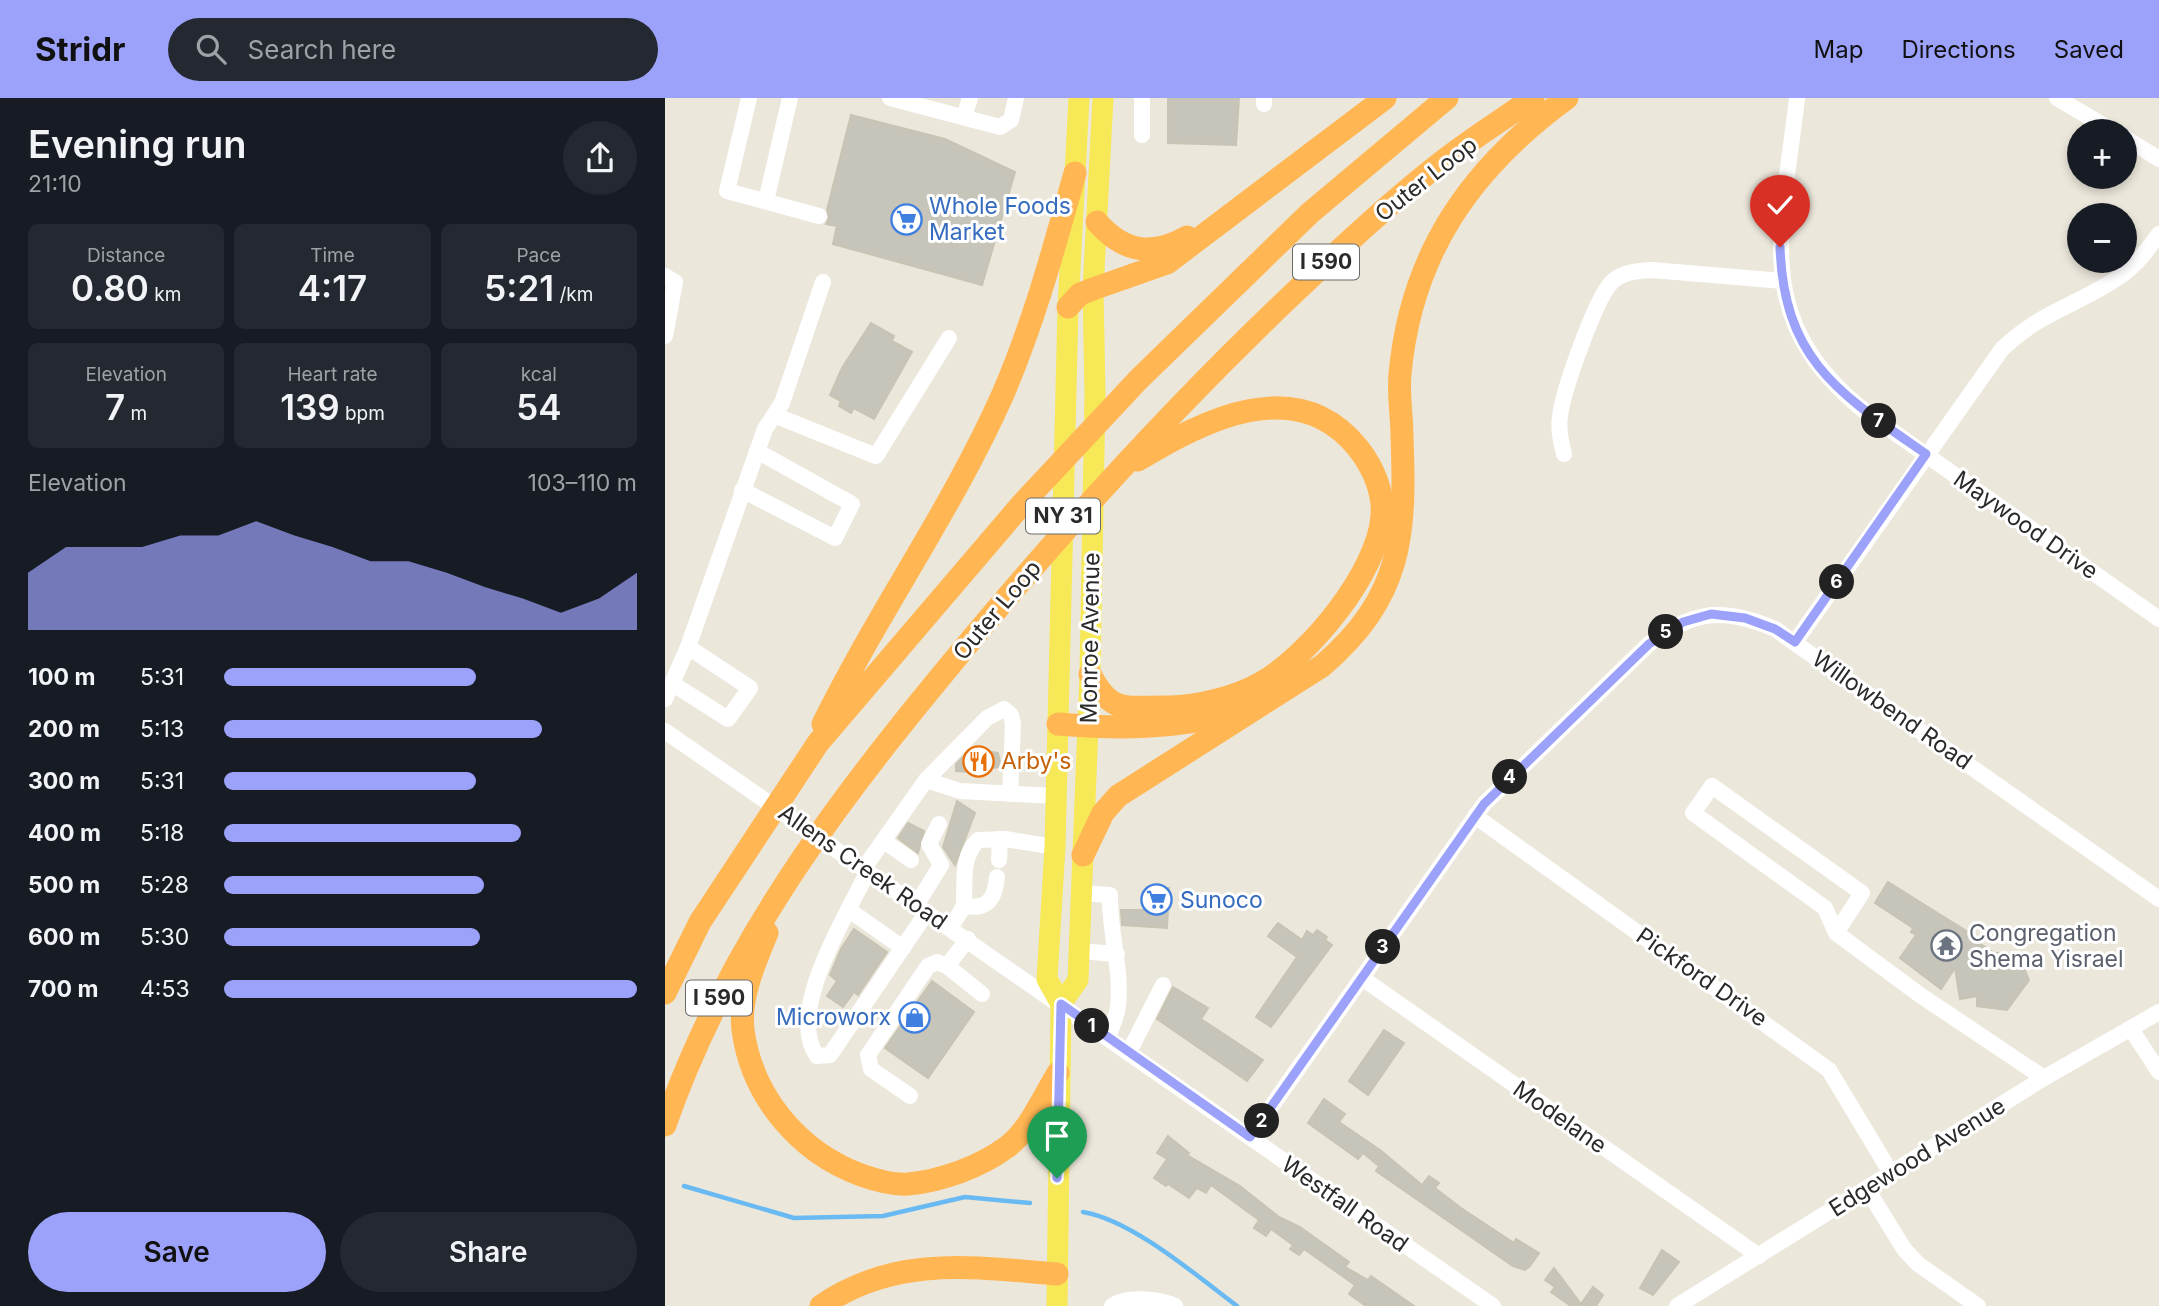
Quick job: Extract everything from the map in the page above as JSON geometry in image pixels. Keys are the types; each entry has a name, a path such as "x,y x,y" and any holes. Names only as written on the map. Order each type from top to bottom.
{"highway":[{"path":"1068,307 1080,294 1167,263 1385,98"},
{"name":"Outer Loop","path":"665,993 700,922 804,763 1022,504 1139,379 1310,213 1447,98"},
{"name":"Outer Loop","path":"665,1125 688,1058 750,937 787,879 845,794 1020,582 1100,490 1248,336 1348,242 1438,164 1533,98"},
{"path":"1083,855 1103,813 1118,796 1322,666 1359,630 1383,592 1394,568 1404,516 1400,377 1409,316 1422,277 1447,223 1468,190 1513,141 1567,98"},
{"path":"804,763 848,674 911,570 1002,396 1037,310 1075,173"},
{"path":"1097,222 1109,236 1131,249 1168,248 1230,215"},
{"path":"1090,674 1102,696 1116,706 1181,707 1253,687 1282,668 1346,599 1364,575 1380,537 1381,495 1362,454 1346,433 1326,420 1301,411 1251,409 1222,416 1137,454"},
{"path":"1058,724 1142,729 1201,722 1258,707"},
{"path":"787,879 748,983 743,1028 752,1069 769,1103 813,1151 844,1168 876,1180 907,1184 950,1176 1008,1146 1027,1124 1058,1073"},
{"path":"821,1306 870,1278 909,1269 953,1266 1057,1274"}],"main road":[{"name":"Monroe Avenue","path":"1057,1306 1061,1004 1047,979 1055,847 1068,307 1079,98"},
{"name":"Monroe Avenue","path":"1061,1004 1079,979 1090,674 1095,394 1093,289 1103,98"}],"street":[{"path":"749,98 727,191 819,216"},
{"path":"766,201 790,98"},
{"path":"890,98 921,102 1000,127 1011,120 1016,98"},
{"path":"964,117 970,98"},
{"path":"1142,98 1142,135"},
{"name":"Maywood Drive","path":"1797,98 1780,247 1781,281 1797,333 1830,381 1871,416 2159,619"},
{"path":"2057,98 2093,119"},
{"path":"2137,145 2159,159"},
{"path":"1795,642 1986,368 2014,337 2049,313 2120,276 2159,234"},
{"path":"1564,454 1559,423 1562,404 1597,307 1611,282 1629,273 1651,270 1781,281"},
{"path":"665,276 675,282 665,336"},
{"path":"665,699 688,647 765,429 782,403 823,282"},
{"path":"774,415 876,456 949,338"},
{"path":"742,490 835,538 852,504 757,451"},
{"name":"Willowbend Road","path":"1250,1137 1475,816 1514,774 1671,628 1695,617 1728,615 1760,623 1795,642 2159,899"},
{"path":"673,684 728,719 750,688 688,647"},
{"path":"939,824 929,844 941,864 903,948 830,1055 817,1056 812,1049 809,1004 821,965 866,870 926,779 997,710 1004,709 1011,715 1013,724 1010,794"},
{"name":"Allens Creek Road","path":"665,731 1061,1004"},
{"path":"926,779 960,791 1056,796"},
{"path":"1836,933 1862,893 1712,786 1693,813 1825,908 1836,933 1920,995 2044,1078"},
{"name":"Pickford Drive","path":"1475,816 1829,1070 1891,1173"},
{"path":"950,927 964,906 962,879 972,846 978,840 1000,839 1055,847"},
{"path":"999,860 1000,839"},
{"path":"884,841 911,860"},
{"path":"964,906 975,908 991,902 995,895 997,877"},
{"path":"1081,893 1110,895 1109,925 1117,954 1118,1007 1108,1038"},
{"path":"849,910 903,948"},
{"path":"947,967 968,939"},
{"path":"1078,951 1117,954"},
{"path":"910,1096 871,1069 868,1055 928,966 937,962 947,967 982,994"},
{"name":"Modelane","path":"1362,978 1759,1256"},
{"path":"1129,1052 1163,985"},
{"name":"Westfall Road","path":"1061,1004 1493,1306"},
{"name":"Edgewood Avenue","path":"1677,1306 2044,1078 2159,1012"},
{"path":"2131,1029 2159,1072"},
{"path":"1867,1189 1911,1257 1978,1306"},
{"path":"1112,1306 1116,1302 1136,1300 1166,1302 1175,1306"}],"building":[{"path":"1168,98 1239,98 1236,145 1168,143"},
{"path":"851,115 945,139 1015,172 982,285 833,244 837,226 826,224 829,218 827,210"},
{"path":"871,323 894,336 892,341 912,352 874,419 854,408 851,413 839,406 841,401 830,395 842,368"},
{"name":"Arby's","path":"972,748 998,753 1001,767 983,769 983,773 956,771 956,764"},
{"path":"957,801 975,813 955,865 943,847"},
{"path":"908,823 924,831 918,853 898,838"},
{"name":"Congregation Shema Yisrael","path":"1888,882 1976,937 1974,940 1995,953 2018,953 2029,980 2007,1010 1977,1006 1977,996 1960,999 1955,968 1941,989 1900,958 1916,935 1911,932 1913,928 1875,903"},
{"name":"Sunoco","path":"1147,887 1169,888 1167,928 1122,925 1121,910 1147,910"},
{"path":"1278,923 1302,940 1307,931 1313,935 1317,930 1327,937 1325,940 1332,945 1271,1027 1256,1017 1297,957 1268,936"},
{"path":"854,929 887,952 858,995 854,992 843,1007 827,996 837,981 830,975 841,949"},
{"path":"932,981 974,1012 928,1078 885,1048"},
{"path":"1173,987 1208,1008 1201,1019 1263,1060 1247,1081 1157,1019"},
{"path":"1384,1030 1404,1043 1368,1095 1349,1081"},
{"path":"1324,1099 1345,1114 1339,1122 1380,1150 1422,1185 1429,1176 1439,1183 1435,1188 1461,1208 1514,1243 1516,1239 1539,1253 1530,1266 1525,1270 1513,1266 1376,1171 1379,1166 1363,1153 1358,1159 1308,1123"},
{"path":"1168,1136 1189,1153 1187,1155 1240,1186 1279,1217 1300,1227 1349,1262 1345,1267 1368,1280 1371,1276 1414,1306 1366,1306 1349,1294 1355,1285 1304,1249 1299,1255 1290,1249 1293,1245 1271,1229 1266,1236 1254,1228 1259,1220 1211,1185 1206,1193 1197,1188 1189,1198 1154,1178 1167,1159 1157,1153"},
{"path":"1662,1250 1679,1262 1653,1295 1640,1288"},
{"path":"1554,1268 1581,1304 1593,1287 1603,1295 1596,1306 1571,1306 1551,1292 1555,1287 1545,1280"}],"waterway":[{"path":"684,1186 794,1218 883,1216 965,1197 1030,1203"},
{"path":"1083,1212 1102,1217 1143,1237 1237,1306"}],"place":[{"name":"Whole Foods Market","path":"906,219"},
{"name":"Arby's","path":"978,761"},
{"name":"Sunoco","path":"1157,900"},
{"name":"Congregation Shema Yisrael","path":"1946,946"},
{"name":"Microworx","path":"914,1017"}],"route":[{"path":"1057,1178 1061,1004 1250,1137 1484,804 1649,644 1683,622 1711,614 1745,618 1775,629 1795,642 1926,454 1845,395 1816,364 1797,333 1788,309 1781,281 1780,247"}]}
